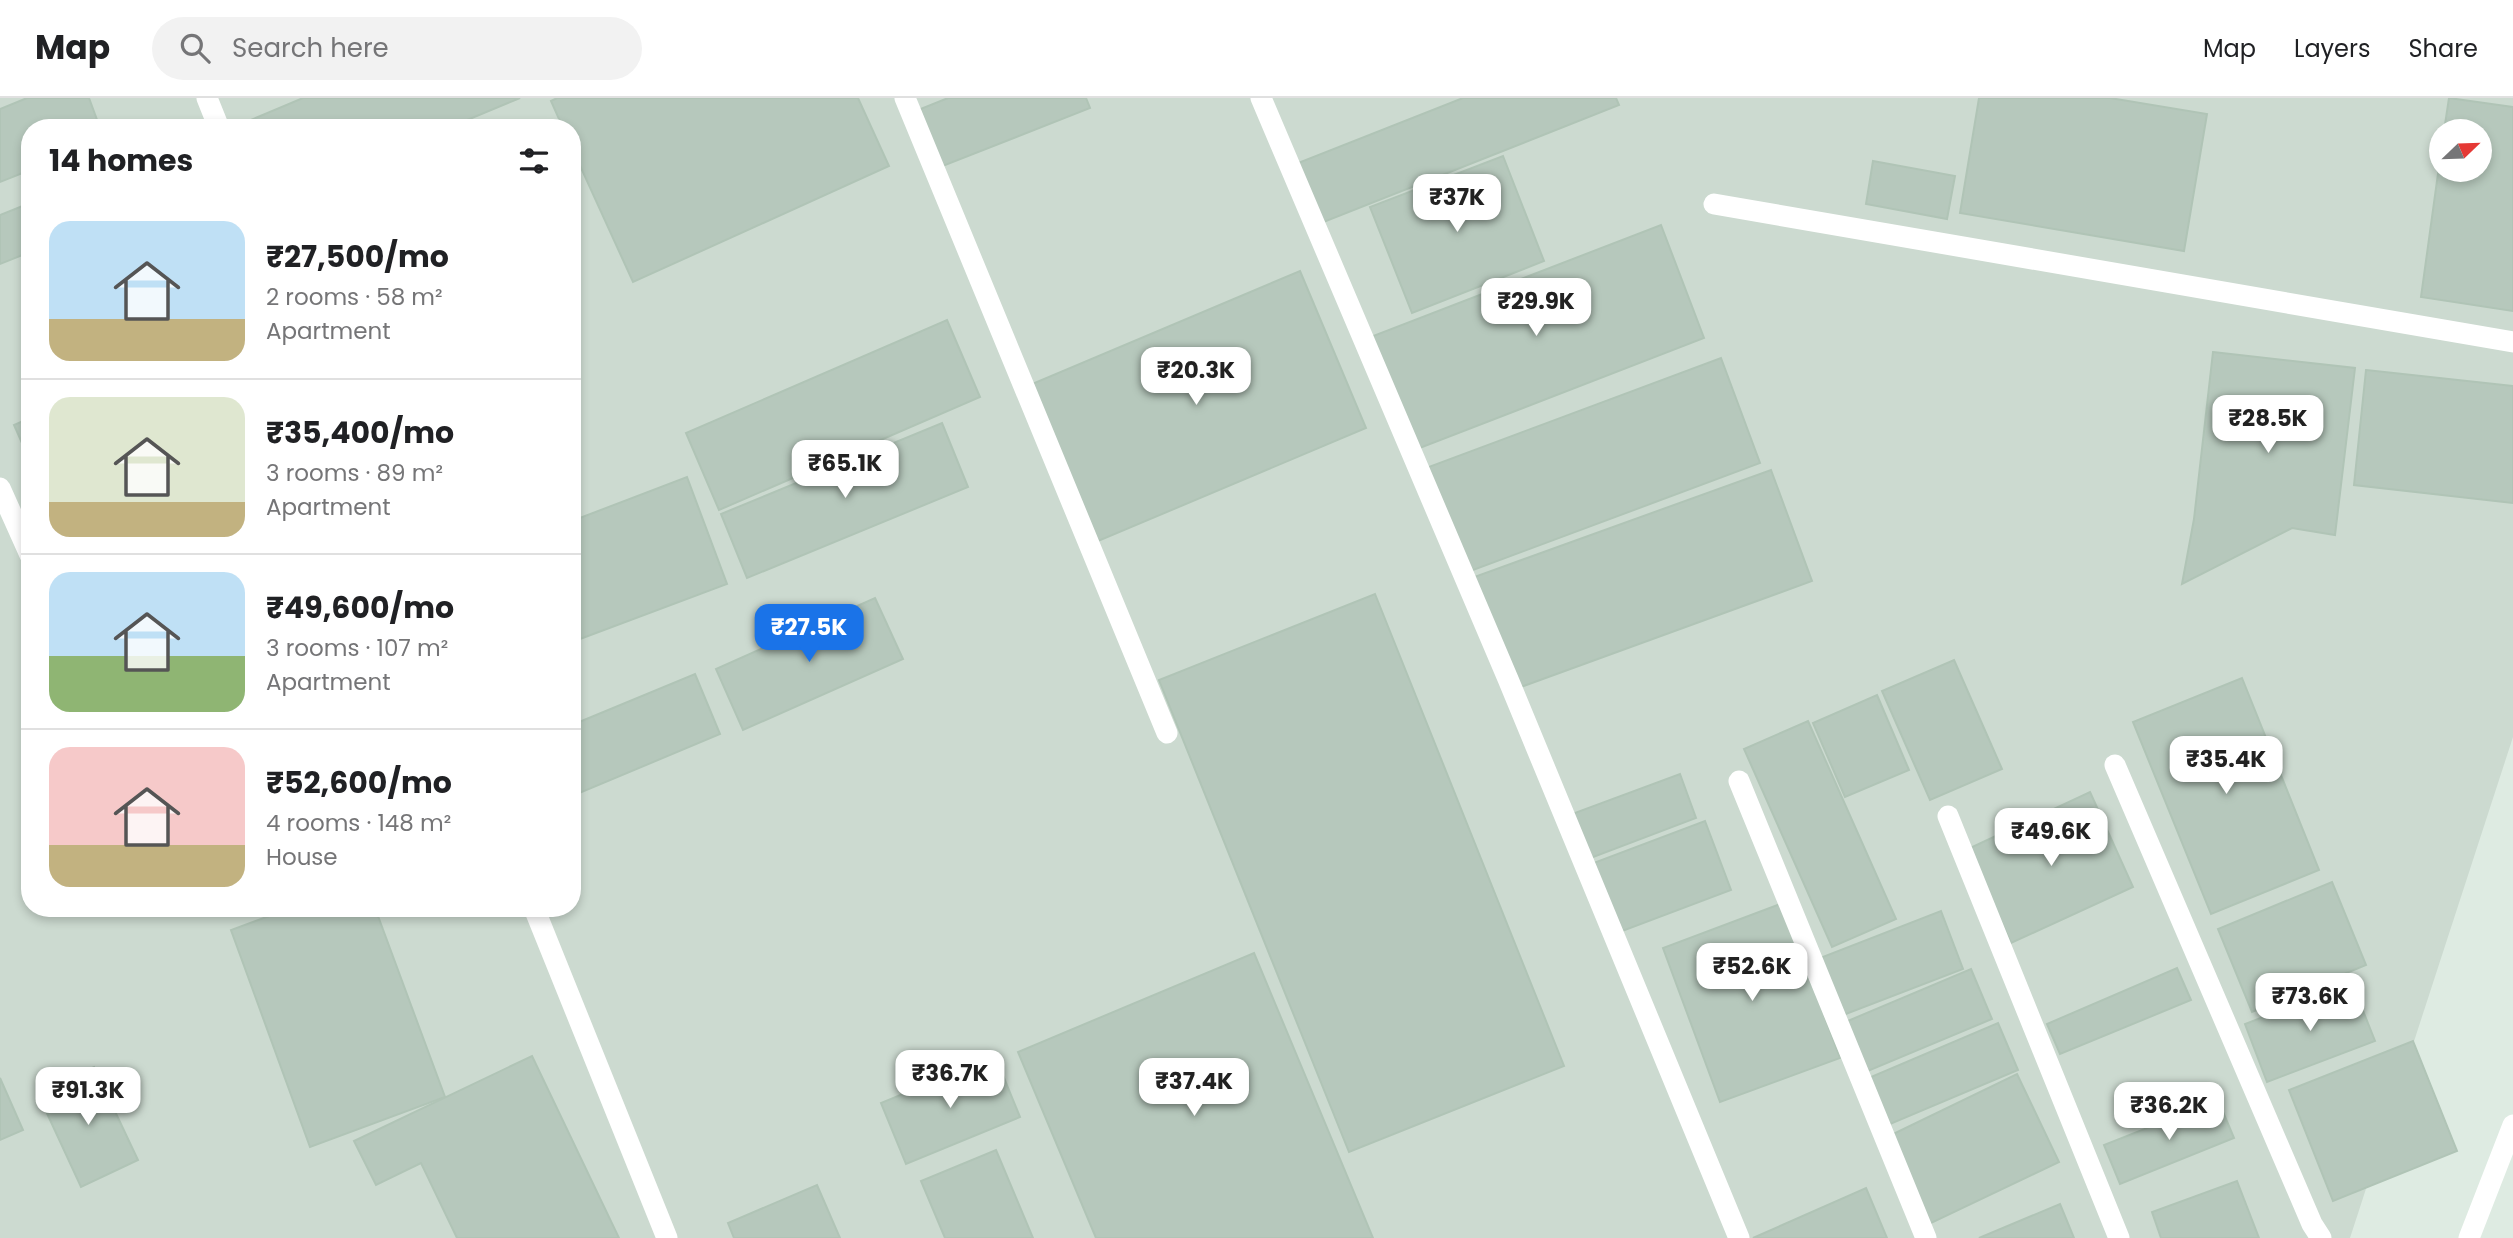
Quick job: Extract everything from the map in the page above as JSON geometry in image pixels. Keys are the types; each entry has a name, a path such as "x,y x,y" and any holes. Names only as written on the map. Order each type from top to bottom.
{"main road":[{"path":"207,98 215,119"},
{"path":"905,98 1167,733"},
{"path":"1261,98 1508,678 1739,1238"},
{"path":"1714,204 2513,342"},
{"path":"0,488 21,535"},
{"path":"2115,765 2312,1224 2321,1238"},
{"path":"1739,781 1926,1238"},
{"path":"1948,816 2119,1238"},
{"path":"538,917 667,1238"},
{"path":"2469,1238 2513,1125"}],"shaded area":[{"path":"0,98 2513,98 2513,737 2350,1238 0,1238"}],"building":[{"path":"27,98 89,98 97,119 21,119 21,174 0,182 0,109"},
{"path":"303,98 520,98 470,119 253,119"},
{"path":"557,98 858,98 889,166 633,282 581,168 581,119 559,119 551,101"},
{"path":"948,98 1086,98 1090,108 935,169 913,112"},
{"path":"1463,98 1616,98 1619,105 1316,225 1293,165"},
{"path":"1979,98 2110,98 2207,114 2184,251 1960,213"},
{"path":"2449,98 2513,107 2513,311 2421,297 2437,182 2492,182 2492,119 2446,119"},
{"path":"1503,156 1544,261 1412,313 1370,207"},
{"path":"1873,161 1955,176 1947,219 1866,204"},
{"path":"21,207 21,256 0,264 0,215"},
{"path":"1661,225 1704,338 1412,451 1368,338"},
{"path":"1300,271 1366,428 1091,544 1025,387"},
{"path":"947,320 980,397 719,510 686,433"},
{"path":"2213,352 2355,368 2335,535 2292,528 2182,584 2194,519"},
{"path":"1721,358 1760,463 1457,576 1418,471"},
{"path":"2366,370 2513,386 2513,503 2354,485"},
{"path":"21,422 21,441 14,425"},
{"path":"942,423 968,487 747,578 721,514"},
{"path":"1771,470 1812,581 1507,692 1466,580"},
{"path":"687,477 727,584 581,639 581,518"},
{"path":"1375,594 1564,1066 1349,1152 1159,680"},
{"path":"875,598 903,659 743,730 716,669"},
{"path":"1954,660 2002,769 1930,800 1882,691"},
{"path":"695,674 720,734 581,792 581,721"},
{"path":"2242,678 2319,870 2211,914 2133,722"},
{"path":"1877,695 1909,770 1845,797 1813,723"},
{"path":"1808,721 1896,919 1832,947 1744,749"},
{"path":"1680,774 1696,818 1588,859 1572,814"},
{"path":"2090,792 2133,887 2011,943 1968,849"},
{"path":"1705,821 1731,890 1609,936 1583,867"},
{"path":"2332,882 2366,965 2252,1012 2218,929"},
{"path":"1783,903 1840,1058 1720,1102 1663,948"},
{"path":"1941,911 1963,969 1838,1017 1815,960"},
{"path":"266,917 378,917 445,1097 310,1147 231,930"},
{"path":"1254,953 1373,1238 1096,1238 1018,1052"},
{"path":"2177,968 2191,1000 2060,1054 2047,1024"},
{"path":"1971,969 1992,1019 1863,1073 1843,1023"},
{"path":"2352,983 2375,1041 2267,1082 2245,1024"},
{"path":"1998,1023 2018,1070 1883,1127 1864,1080"},
{"path":"2413,1041 2457,1151 2333,1201 2289,1090"},
{"path":"532,1056 619,1238 457,1238 421,1163 376,1185 354,1141"},
{"path":"995,1056 1020,1117 906,1164 881,1103"},
{"path":"94,1067 138,1160 81,1187 38,1094"},
{"path":"2017,1074 2059,1162 1929,1224 1887,1137"},
{"path":"0,1078 23,1130 0,1140"},
{"path":"2218,1100 2234,1138 2120,1184 2104,1145"},
{"path":"996,1150 1033,1238 945,1238 921,1181"},
{"path":"2237,1181 2259,1238 2161,1238 2152,1212"},
{"path":"817,1185 840,1238 734,1238 728,1223"},
{"path":"1866,1188 1887,1238 1753,1238"},
{"path":"2060,1204 2074,1238 1979,1238"}]}
